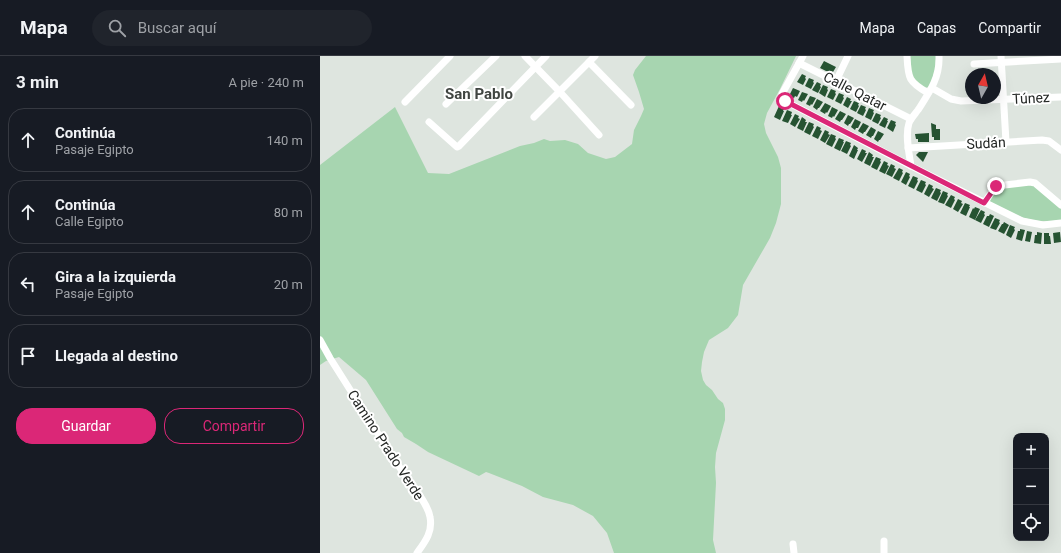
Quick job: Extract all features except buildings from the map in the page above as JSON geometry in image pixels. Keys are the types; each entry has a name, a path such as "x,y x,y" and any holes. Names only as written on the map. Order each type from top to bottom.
{"street":[{"path":"405,102 450,56"},
{"path":"446,104 496,56"},
{"path":"525,56 560,92 598,135"},
{"path":"428,122 457,147 459,146 546,56"},
{"path":"534,117 595,56"},
{"path":"802,56 782,94 782,98 785,101 1022,221 1043,225 1061,223"},
{"path":"836,81 848,56"},
{"name":"Túnez","path":"907,56 910,80 916,86 951,99 960,101 1061,97"},
{"path":"911,166 907,139 909,122 930,91 936,78 940,60 939,56"},
{"path":"974,64 1001,59 1061,58"},
{"path":"1001,59 1006,142"},
{"path":"589,62 632,105"},
{"name":"Calle Qatar","path":"799,63 911,119"},
{"name":"Sudán","path":"908,148 1042,140 1049,141 1061,150"},
{"path":"984,203 996,186 1030,182 1038,185 1061,204"},
{"name":"Camino Prado Verde","path":"320,340 342,378 427,508 430,518 430,530 425,543 417,553"},
{"path":"884,541 884,553"},
{"path":"794,544 794,553"}],"green space":[{"path":"646,56 796,56 767,113 764,124 766,133 778,157 781,168 781,204 776,223 770,238 743,285 738,315 728,328 709,340 702,362 701,371 703,380 723,403 725,409 725,420 716,453 715,467 716,483 713,540 716,553 614,553 607,533 593,516 573,505 543,497 522,486 489,473 486,472 479,476 428,452 404,437 397,429 366,380 339,357 326,361 320,365 320,165 395,107 428,173 449,174 520,146 544,139 550,141 565,140 578,144 588,153 606,159 615,157 632,144 634,130 644,109 633,75"},
{"path":"910,56 936,56 935,70 930,87 923,88 914,82 911,74"},
{"path":"1028,184 1034,185 1061,207 1061,220 1040,221 1024,218 990,202 997,188"}],"district":[{"name":"San Pablo","path":"479,94"}],"route":[{"path":"785,101 984,203 996,186"}]}
